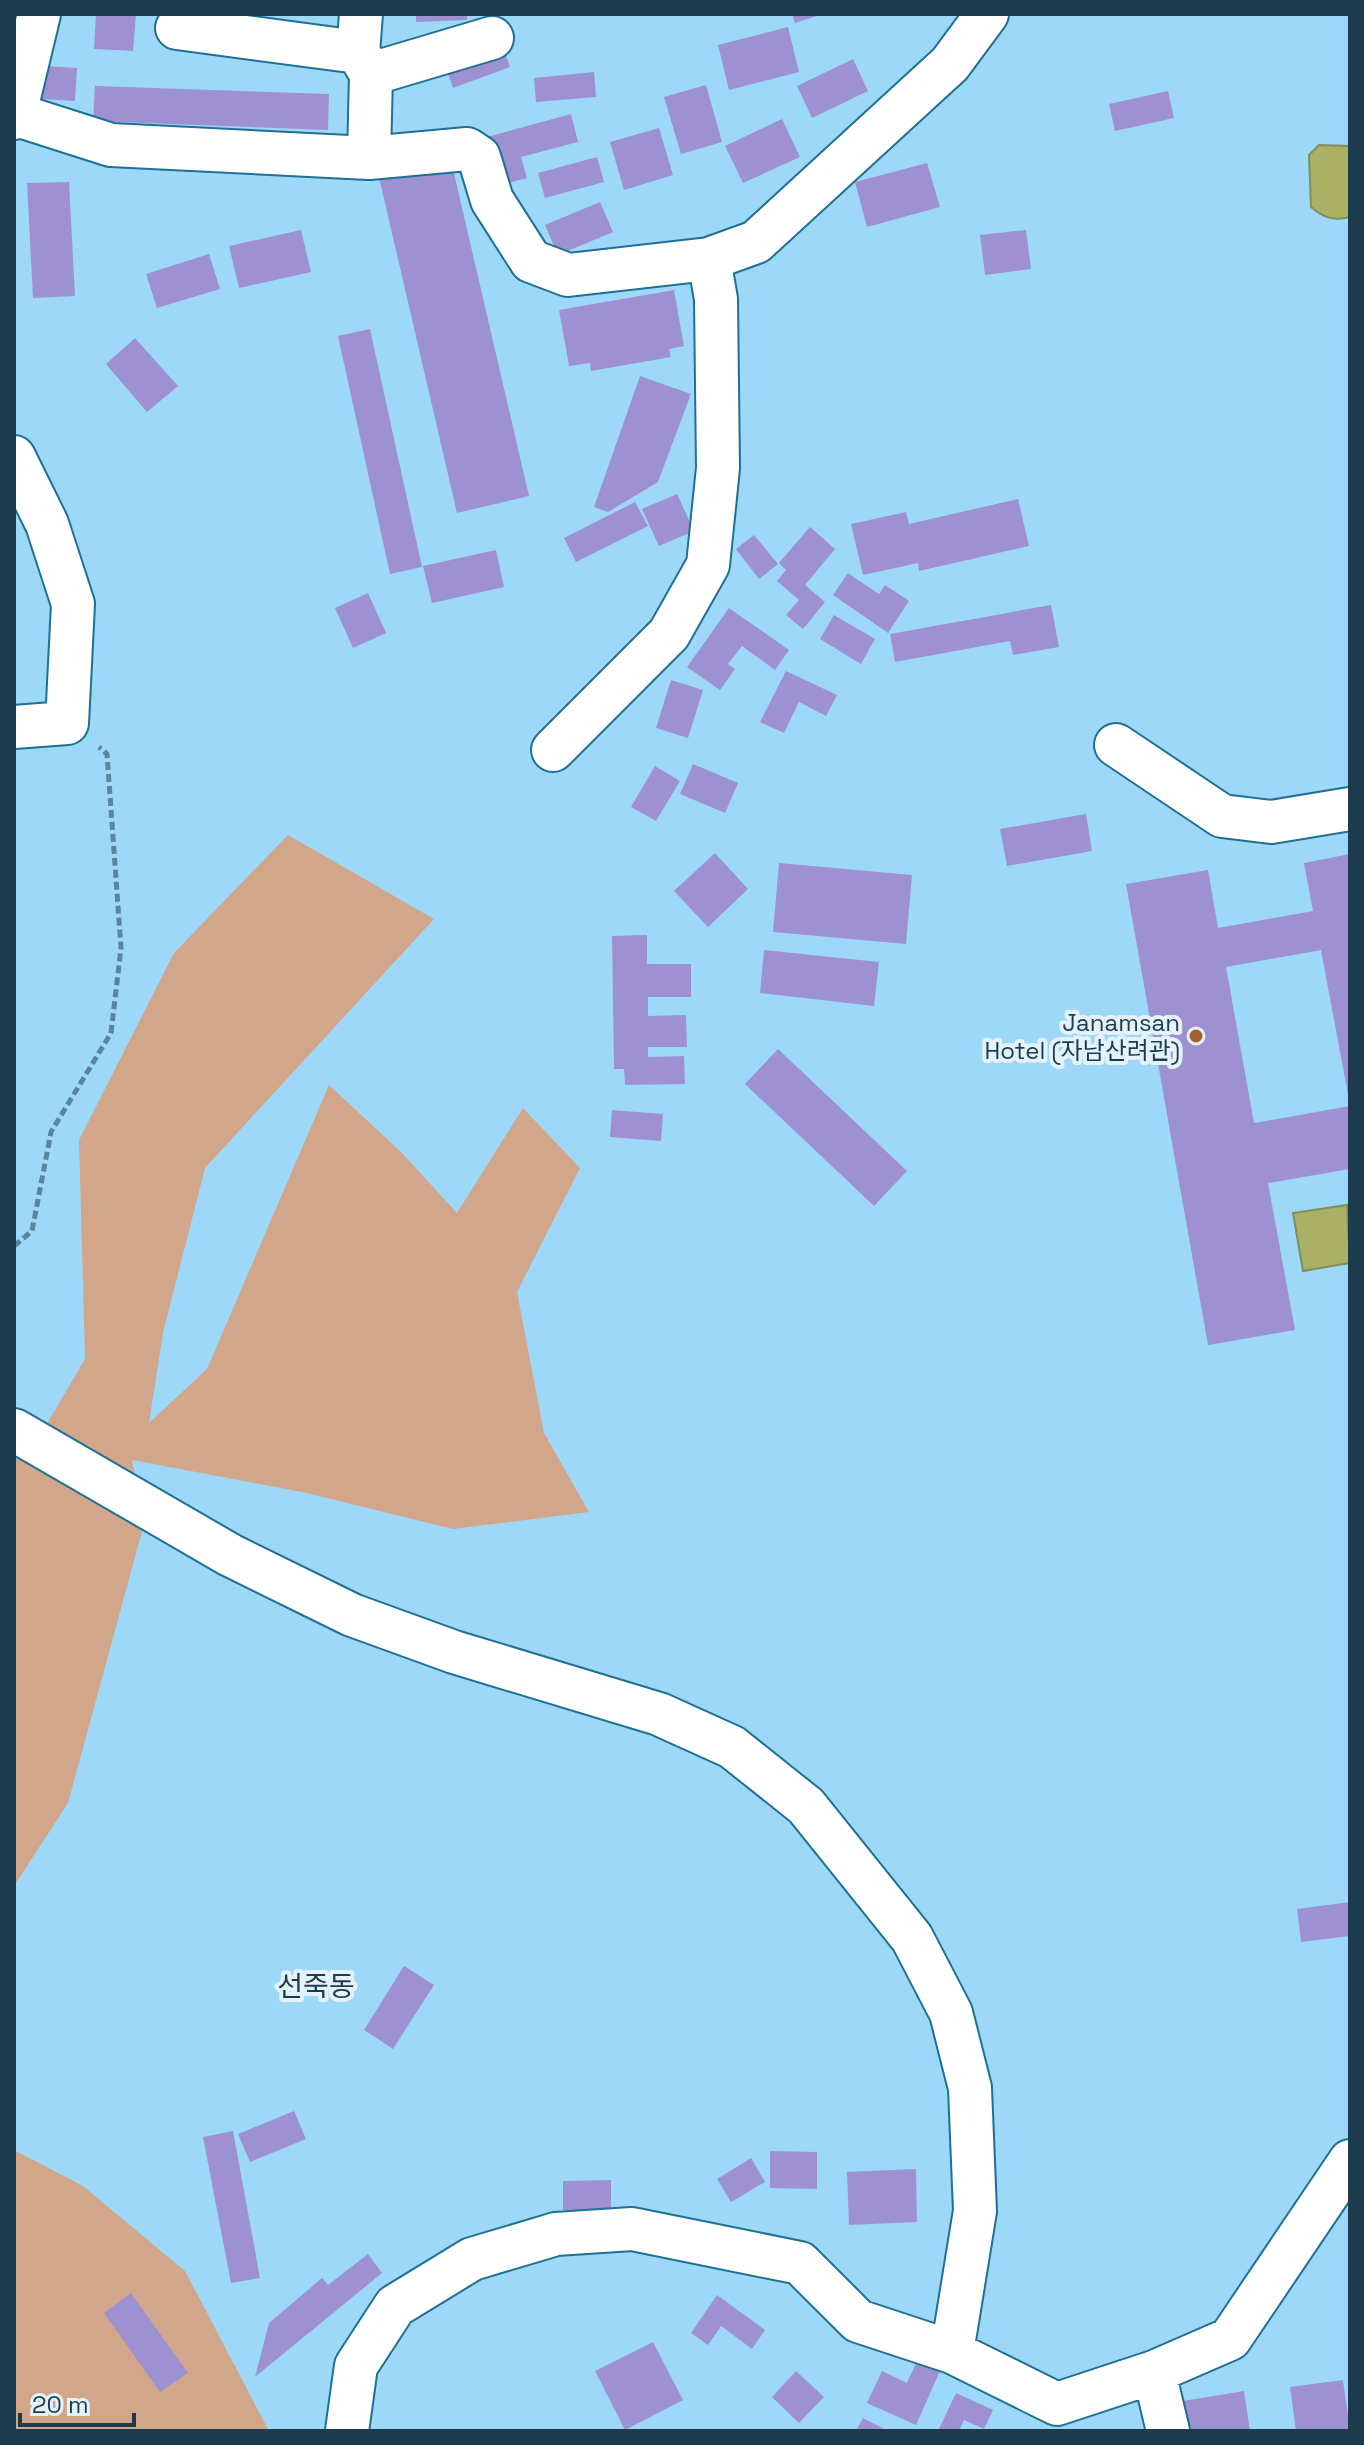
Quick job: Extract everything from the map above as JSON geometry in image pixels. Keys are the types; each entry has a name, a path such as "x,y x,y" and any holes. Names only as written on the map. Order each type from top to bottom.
{"street":[{"path":"39,14 15,115 111,145 369,158 467,149 479,157 492,200 531,261 568,275 709,259 756,242 950,64 987,14"},
{"path":"177,28 363,47 492,38"},
{"path":"363,47 369,158"},
{"path":"553,750 669,634 708,565 718,468 716,299 709,259"},
{"path":"14,457 47,524 73,604 67,723 14,727"},
{"path":"1116,745 1222,816 1271,822 1350,809"},
{"path":"14,1430 230,1555 352,1615 454,1652 659,1714 732,1747 806,1806 912,1938 951,2013 970,2088 975,2211 952,2352"},
{"path":"347,2431 356,2366 395,2306 472,2259 556,2234 632,2229 687,2237 800,2263 858,2321 952,2352 1057,2404 1154,2372 1230,2339 1350,2161"},
{"path":"1154,2372 1168,2431"}],"path":[{"path":"14,1246 32,1231 51,1132 111,1033 121,948 107,754 67,723"}],"shaded area":[{"path":"1319,145 1350,146 1350,217 1329,218 1311,207 1309,155"},
{"path":"288,835 434,919 205,1168 163,1333 149,1423 207,1369 329,1085 402,1153 457,1213 523,1108 580,1168 517,1292 544,1433 589,1512 453,1529 302,1492 132,1460 144,1524 68,1803 14,1886 14,1459 28,1456 85,1359 79,1140 174,953"},
{"path":"1347,1205 1350,1263 1303,1271 1293,1213"},
{"path":"14,2150 83,2186 185,2271 269,2431 14,2431"}],"building":[{"path":"96,14 136,14 133,51 94,49"},
{"path":"416,14 467,14 467,20 416,22"},
{"path":"792,14 820,14 820,15 795,23"},
{"path":"788,27 799,72 729,90 718,45"},
{"path":"501,41 510,67 453,88 444,62"},
{"path":"853,59 868,91 812,118 797,86"},
{"path":"28,65 77,68 75,101 26,98"},
{"path":"594,72 596,97 536,102 534,78"},
{"path":"706,85 722,142 681,154 664,97"},
{"path":"95,86 329,94 328,130 93,121"},
{"path":"1168,91 1174,118 1115,131 1109,104"},
{"path":"571,114 578,142 521,157 527,178 500,185 487,137"},
{"path":"782,119 800,157 743,183 725,146"},
{"path":"659,128 673,175 624,190 610,142"},
{"path":"450,156 529,496 457,513 378,173"},
{"path":"597,157 604,182 545,198 538,173"},
{"path":"927,163 940,207 867,227 855,182"},
{"path":"69,182 75,296 33,298 27,183"},
{"path":"600,202 613,232 558,255 545,225"},
{"path":"301,230 311,272 239,288 229,246"},
{"path":"1026,230 1031,269 985,275 980,235"},
{"path":"209,254 220,289 157,308 146,274"},
{"path":"674,290 684,346 669,349 671,357 591,371 590,363 569,366 559,310"},
{"path":"370,329 422,567 390,574 338,336"},
{"path":"135,338 178,386 147,412 106,364"},
{"path":"640,376 691,394 658,482 608,512 594,507"},
{"path":"677,494 694,531 659,546 642,509"},
{"path":"1018,499 1029,546 919,571 918,563 863,575 851,524 906,512 909,524"},
{"path":"635,502 648,526 576,562 564,538"},
{"path":"810,527 835,549 805,585 825,602 803,629 786,615 799,600 777,581 786,570 779,563"},
{"path":"754,535 778,564 759,579 736,549"},
{"path":"496,550 504,587 432,603 423,566"},
{"path":"848,573 879,594 885,585 909,601 888,633 833,595"},
{"path":"368,593 386,633 353,648 335,608"},
{"path":"1051,605 1059,647 1013,655 1010,641 895,662 890,634"},
{"path":"729,608 789,650 775,670 742,646 728,664 735,669 720,690 687,667"},
{"path":"834,615 875,639 861,664 820,639"},
{"path":"786,671 837,695 826,716 799,702 784,733 760,722"},
{"path":"671,680 703,690 688,738 656,728"},
{"path":"693,764 738,783 725,813 680,794"},
{"path":"655,766 680,781 656,821 631,807"},
{"path":"1086,814 1092,851 1007,866 1000,829"},
{"path":"715,853 748,889 708,927 674,891"},
{"name":"Janamsan Hotel (자남산려관)","path":"1350,854 1350,1105 1321,950 1226,967 1254,1123 1350,1106 1350,1169 1268,1183 1295,1330 1208,1345 1126,884 1208,870 1218,928 1313,911 1304,863"},
{"path":"779,863 912,875 906,944 773,932"},
{"path":"647,935 647,964 691,964 691,997 648,997 648,1016 686,1015 687,1047 648,1047 648,1057 684,1056 685,1084 625,1085 624,1069 614,1069 612,936"},
{"path":"764,950 879,962 874,1006 760,993"},
{"path":"778,1049 907,1171 874,1206 745,1084"},
{"path":"612,1110 663,1114 661,1141 610,1137"},
{"path":"1350,1902 1350,1936 1301,1942 1297,1909"},
{"path":"404,1966 434,1985 393,2049 364,2030"},
{"path":"294,2111 306,2139 250,2162 238,2134"},
{"path":"233,2131 260,2278 231,2283 203,2137"},
{"path":"770,2151 817,2152 817,2189 770,2188"},
{"path":"751,2158 765,2182 731,2202 717,2179"},
{"path":"916,2169 917,2222 849,2225 847,2172"},
{"path":"611,2180 611,2210 563,2210 563,2181"},
{"path":"368,2254 382,2273 255,2377 269,2323 322,2278 328,2285"},
{"path":"131,2293 188,2373 160,2392 104,2313"},
{"path":"717,2295 765,2330 752,2349 721,2326 708,2345 691,2333"},
{"path":"653,2342 683,2400 625,2430 595,2371"},
{"path":"917,2361 940,2371 916,2425 867,2403 882,2371 907,2383"},
{"path":"796,2371 824,2397 799,2423 772,2397"},
{"path":"1343,2380 1350,2431 1296,2431 1290,2387"},
{"path":"1244,2391 1250,2431 1176,2431 1171,2403"},
{"path":"956,2393 993,2410 984,2429 964,2420 959,2431 938,2431"},
{"path":"863,2418 888,2431 856,2431"}],"place":[{"name":"Janamsan Hotel (자남산려관)","path":"1196,1036"}],"district":[{"name":"선죽동","path":"316,1986"}]}
